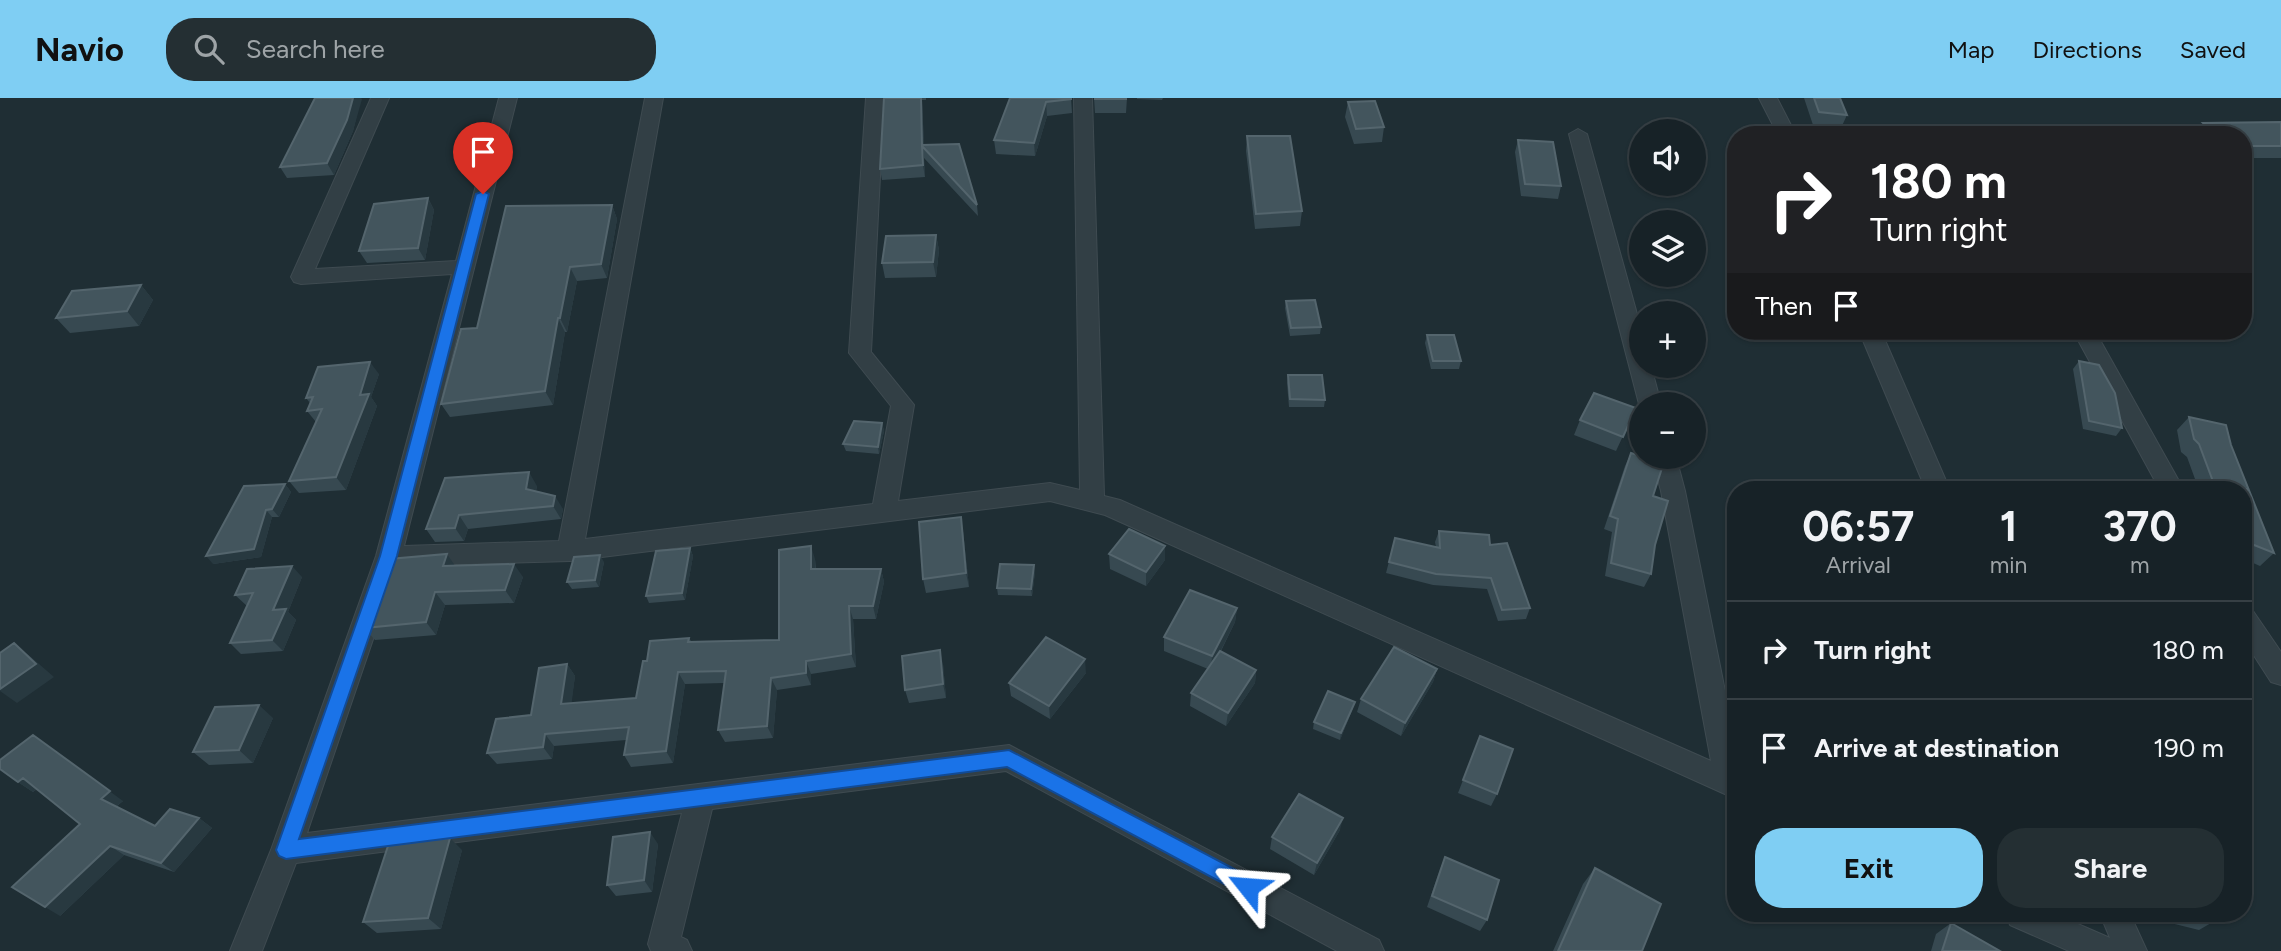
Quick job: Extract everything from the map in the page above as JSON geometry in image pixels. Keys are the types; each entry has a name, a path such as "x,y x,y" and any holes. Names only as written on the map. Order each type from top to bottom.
{"street":[{"path":"380,98 301,277 464,267"},
{"path":"246,951 286,850 388,556 508,98"},
{"path":"570,551 654,98"},
{"path":"875,98 860,353 903,405 884,513"},
{"path":"1083,98 1092,502"},
{"path":"1768,98 1782,126"},
{"path":"1578,134 1647,392"},
{"path":"1874,340 1934,481"},
{"path":"2089,340 2167,481"},
{"path":"1667,469 1727,759"},
{"path":"388,556 570,551 1050,492 1111,507 1727,782"},
{"path":"2252,631 2281,674"},
{"path":"286,850 1009,758 1368,951"},
{"path":"676,951 664,944 700,798"},
{"path":"2039,922 2104,951"},
{"path":"2118,922 2131,951"}],"building":[{"path":"315,98 353,98 347,120 327,163 280,167"},
{"path":"884,98 921,98 922,145 959,144 977,205 922,146 923,165 880,169"},
{"path":"1010,98 1071,99 1046,102 1034,143 994,140"},
{"path":"1126,98 1126,99 1095,99"},
{"path":"1814,98 1840,98 1847,115 1819,112"},
{"path":"1375,101 1384,127 1356,129 1348,102"},
{"path":"2281,122 2281,146 2252,146 2252,126 2206,126 2203,123"},
{"path":"1247,136 1290,136 1302,211 1256,214"},
{"path":"1518,140 1553,142 1561,186 1525,184"},
{"path":"428,198 418,248 359,251 374,204"},
{"path":"612,205 601,264 570,267 545,391 441,404 461,329 477,328 506,206"},
{"path":"936,235 933,262 882,263 886,236"},
{"path":"141,285 127,311 56,318 72,291"},
{"path":"1315,300 1321,327 1291,328 1286,301"},
{"path":"1427,335 1454,335 1461,361 1433,361"},
{"path":"2079,361 2099,365 2115,393 2122,428 2089,421"},
{"path":"370,362 360,395 369,394 336,477 289,481 322,409 307,411 313,397 306,398 318,367"},
{"path":"1288,375 1322,375 1325,400 1290,399"},
{"path":"1594,393 1629,406 1629,424 1623,437 1580,420"},
{"path":"2189,417 2226,425 2245,481 2213,481 2199,444 2194,439"},
{"path":"854,421 882,423 878,447 843,444"},
{"path":"1629,459 1629,469 1662,469 1653,496 1668,501 1655,545 1651,574 1611,563 1618,519 1610,516"},
{"path":"529,472 526,489 555,496 553,506 459,515 455,528 426,529 445,478"},
{"path":"285,484 272,509 266,510 254,549 206,556 244,486"},
{"path":"2252,498 2274,553 2252,544"},
{"path":"961,517 966,573 923,579 919,522"},
{"path":"1129,529 1165,546 1146,572 1109,554"},
{"path":"1439,531 1489,535 1490,545 1507,543 1530,608 1502,610 1491,578 1436,574 1389,562 1395,538 1440,548"},
{"path":"811,546 811,569 881,569 873,606 849,606 851,654 806,661 806,673 771,678 767,726 718,730 726,671 678,672 666,751 624,755 629,727 545,734 543,747 487,753 496,719 531,715 539,668 567,664 561,704 636,698 650,641 689,638 688,642 779,640 779,550"},
{"path":"690,548 682,593 646,596 656,551"},
{"path":"447,554 443,566 514,564 505,590 435,592 426,622 364,628 389,559"},
{"path":"600,555 595,580 567,582 574,557"},
{"path":"1000,564 1034,565 1031,589 997,588"},
{"path":"292,566 273,610 286,609 272,640 230,643 253,593 235,595 247,569"},
{"path":"1190,590 1237,608 1212,656 1164,637"},
{"path":"1046,637 1085,659 1049,706 1009,683"},
{"path":"14,643 36,664 0,689 0,653"},
{"path":"1394,647 1437,669 1405,723 1361,699"},
{"path":"940,650 943,684 905,690 902,656"},
{"path":"1220,651 1256,670 1228,713 1191,693"},
{"path":"1328,691 1355,702 1341,733 1314,722"},
{"path":"259,705 239,750 193,752 215,707"},
{"path":"33,735 110,791 101,799 155,826 170,809 199,818 161,863 110,846 45,907 12,887 80,824 23,778 18,782 0,769 0,760"},
{"path":"1480,736 1513,749 1497,794 1463,780"},
{"path":"1299,794 1343,818 1317,863 1272,837"},
{"path":"650,832 644,880 607,885 613,837"},
{"path":"450,838 428,918 363,922 389,843"},
{"path":"1445,857 1499,880 1487,920 1432,896"},
{"path":"1595,868 1661,904 1642,951 1558,951"},
{"path":"1951,923 2000,951 1942,951"}],"route":[{"path":"483,194 388,556 286,850 1009,758 1248,887"}]}
